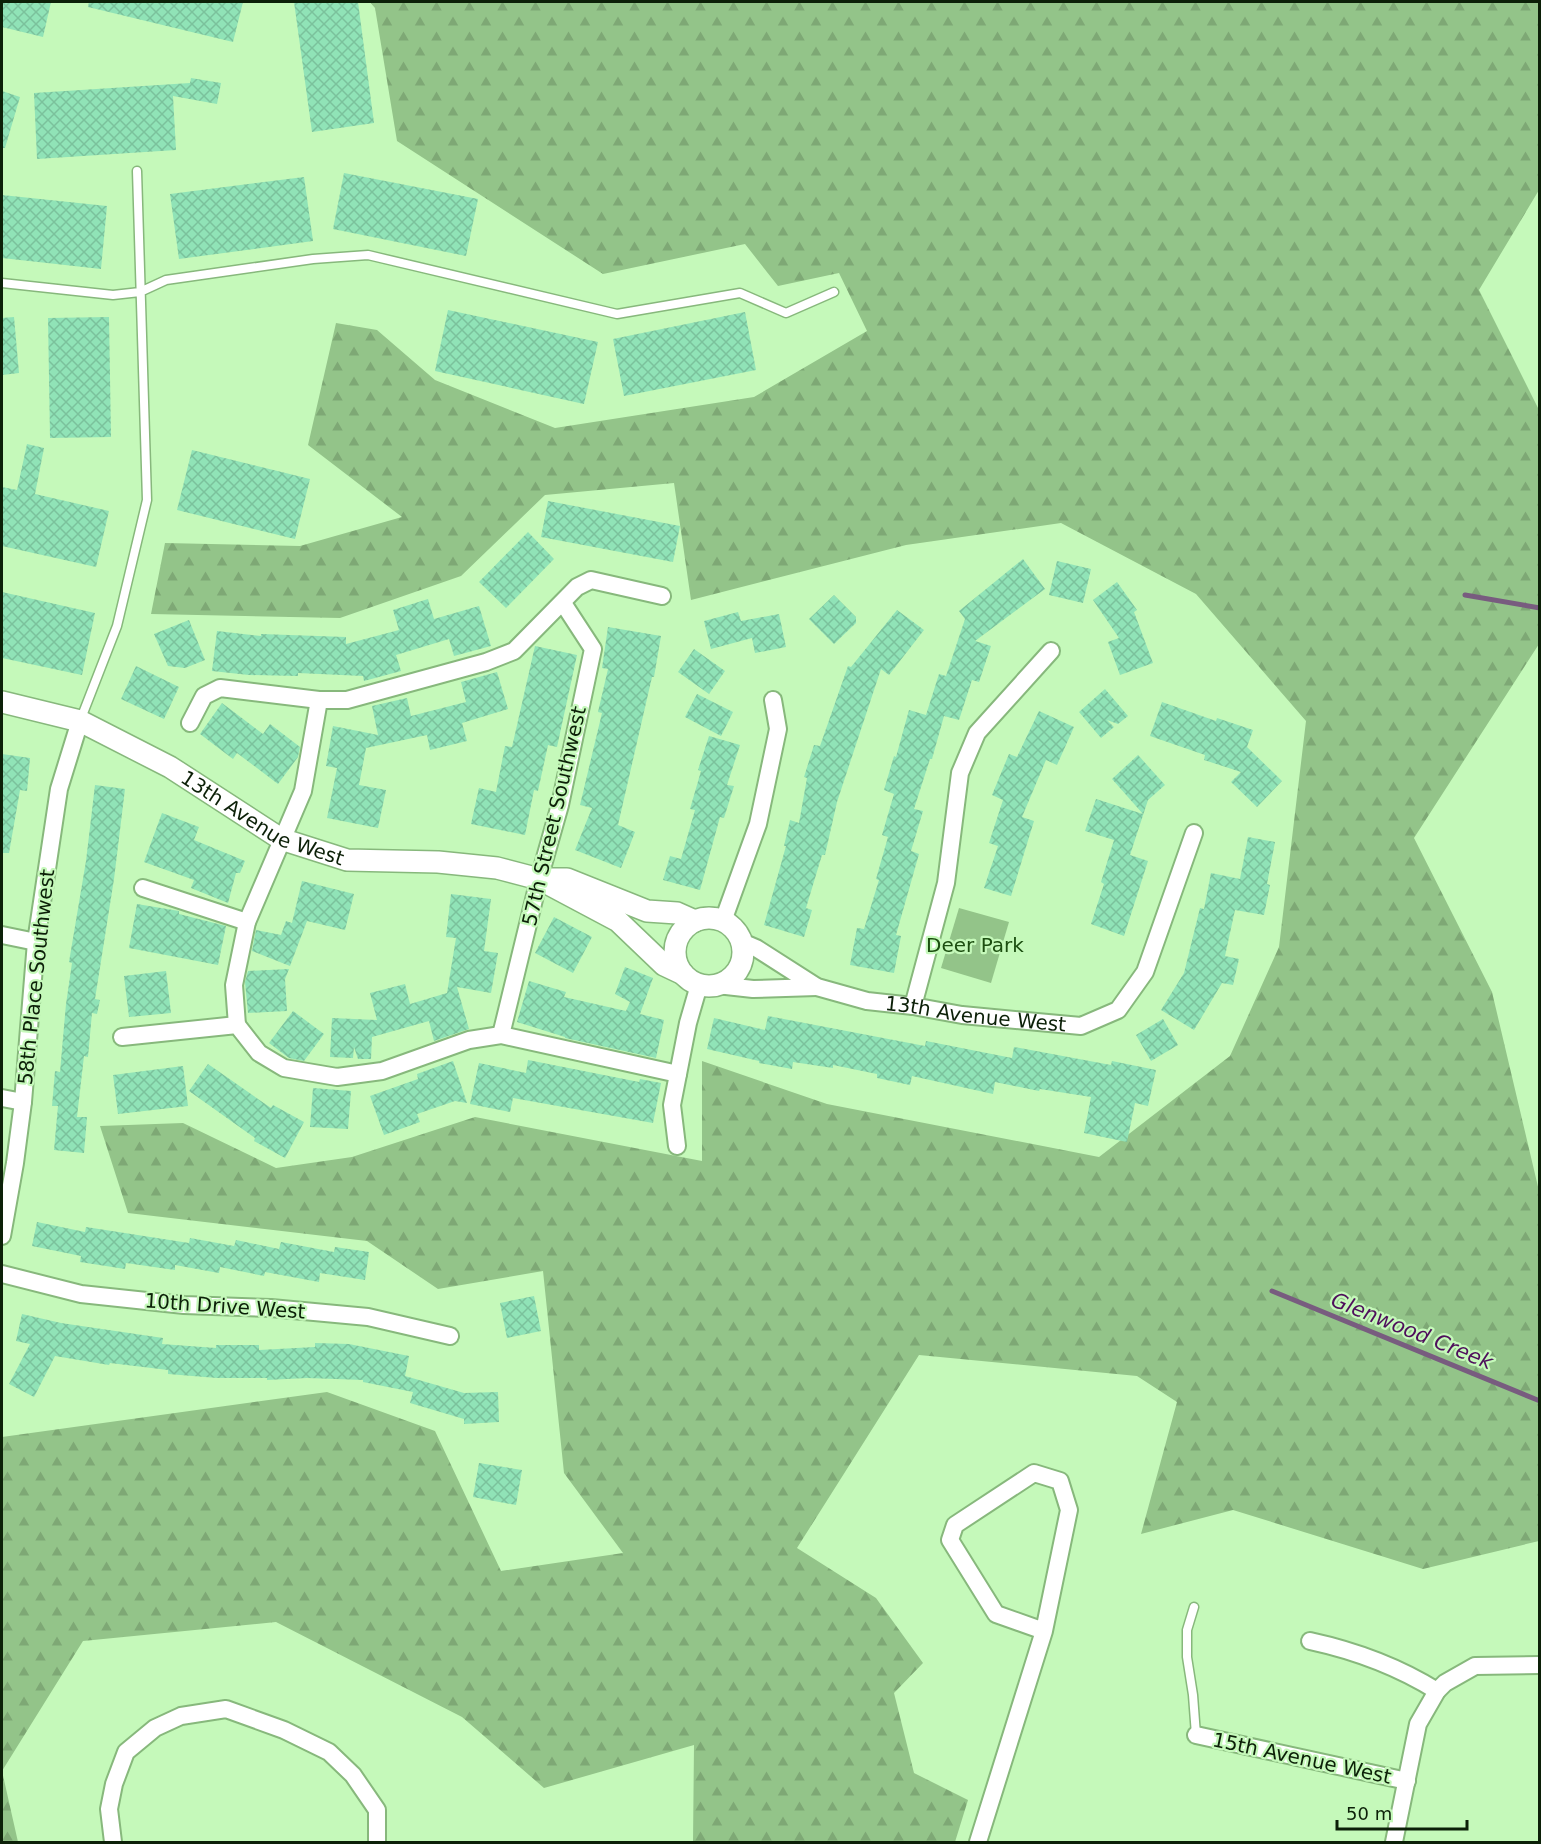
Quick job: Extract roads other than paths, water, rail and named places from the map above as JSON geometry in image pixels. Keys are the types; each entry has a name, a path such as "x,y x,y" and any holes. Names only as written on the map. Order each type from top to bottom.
{"street":[{"path":"190,723 204,696 220,688 320,700 347,700 486,662 514,651 577,587 591,580 662,596"},
{"name":"57th Street Southwest","path":"501,1035 539,879 560,805 593,649 563,603"},
{"path":"914,1006 946,883 960,773 977,733 1051,651"},
{"path":"320,700 303,791 247,922 234,985 237,1025 259,1053 284,1068 337,1077 382,1071 469,1040 501,1035 678,1074"},
{"path":"723,921 758,824 778,729 773,700"},
{"name":"13th Avenue West","path":"2,702 80,721 170,767 281,839 347,860 438,862 496,868 539,879 618,921 664,964 699,981 753,989 817,987"},
{"name":"58th Place Southwest","path":"2,1236 23,1102 36,942 59,789 80,721"},
{"name":"13th Avenue West","path":"742,942 756,948 817,987 867,1001 914,1006 962,1015 1081,1026 1118,1010 1145,972 1194,833"},
{"name":"13th Avenue West","path":"539,879 567,879 647,911 677,913 696,921"},
{"path":"143,888 247,922"},
{"path":"712,918 723,921 733,928 742,942 743,957 737,971 726,982 699,981 676,961 676,945 683,930 696,921 712,918"},
{"path":"2,935 36,942"},
{"path":"677,1146 672,1104 699,981"},
{"path":"122,1037 237,1025"},
{"path":"2,1098 23,1102"},
{"name":"10th Drive West","path":"2,1274 81,1294 184,1305 271,1308 368,1317 450,1336"},
{"path":"978,1842 1044,1631 1069,1510 1060,1481 1034,1473 955,1525 950,1540 996,1614 1044,1631"},
{"path":"1310,1641 1381,1661 1415,1677 1437,1691"},
{"path":"1394,1842 1419,1724 1437,1691 1444,1683 1475,1666 1539,1665"},
{"path":"112,1842 109,1809 114,1784 126,1752 155,1728 181,1716 226,1709 284,1730 328,1752 353,1775 377,1810 377,1842"},
{"name":"15th Avenue West","path":"1197,1735 1407,1781"}],"lane":[{"path":"80,721 117,626 147,500 136,171"},
{"path":"2,283 113,295 140,292 166,280 313,259 368,255 617,314 740,293 786,313 834,292"},
{"path":"1194,1607 1187,1630 1187,1657 1197,1735"}],"waterway":[{"path":"1465,595 1540,608"},
{"name":"Glenwood Creek","path":"1272,1291 1540,1401"}],"park label":[{"name":"Deer Park","path":"975,945"}]}
